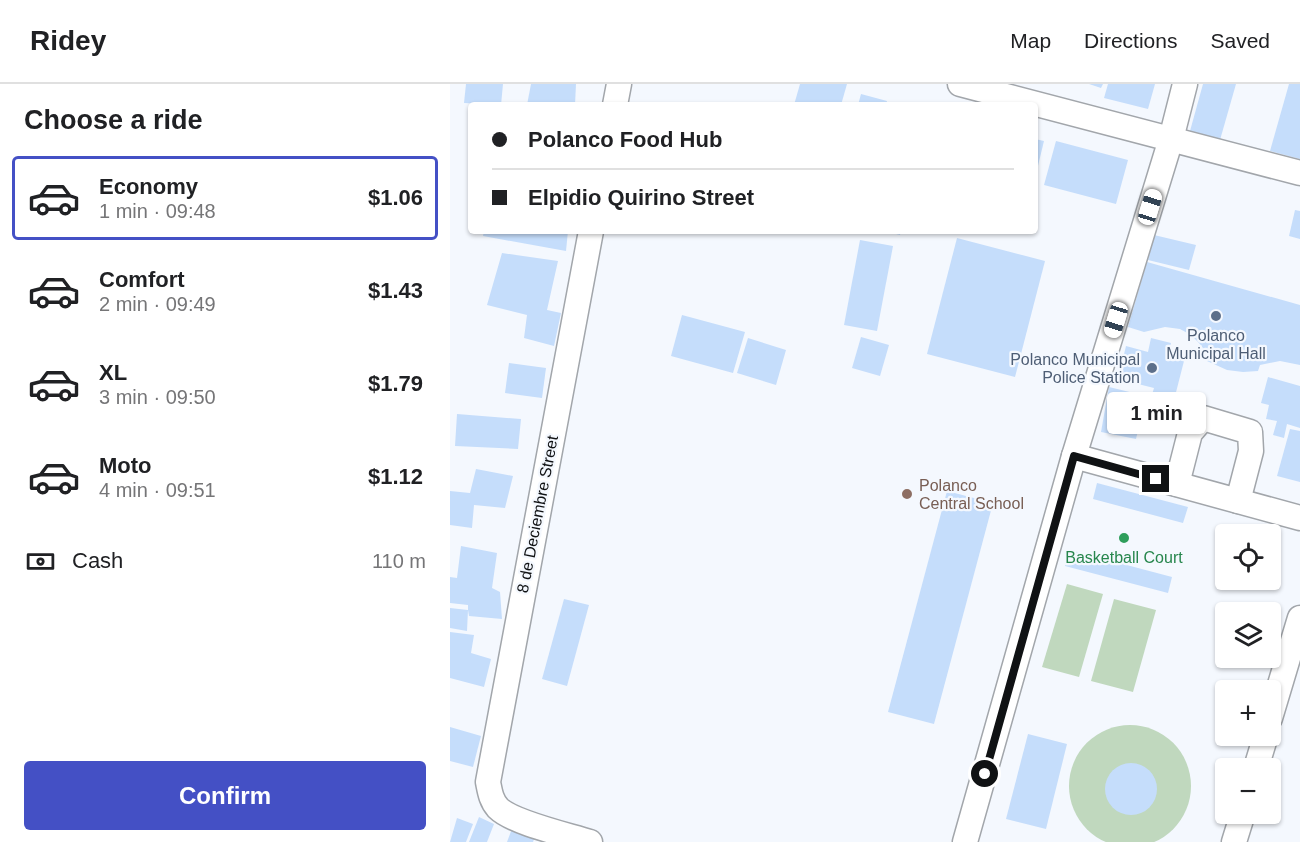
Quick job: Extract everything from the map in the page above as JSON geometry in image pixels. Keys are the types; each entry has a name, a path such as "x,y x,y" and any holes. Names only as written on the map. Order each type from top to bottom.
{"street":[{"path":"616,102 619,84"},
{"path":"960,84 1029,102"},
{"path":"965,842 1074,456 1171,139 1185,84"},
{"path":"1038,104 1300,173"},
{"name":"8 de Deciembre Street","path":"590,234 490,761 488,782 491,797 498,808 510,817 590,842"},
{"path":"1176,484 1190,433 1203,418 1251,432 1251,451 1238,501"},
{"path":"1074,456 1300,518"},
{"path":"1281,681 1300,618"},
{"path":"1234,842 1240,824"}],"green space":[{"path":"1067,584 1103,594 1079,677 1042,667"},
{"path":"1114,599 1156,610 1133,692 1091,681"},
{"path":"1118,726 1142,726 1164,735 1181,752 1190,774 1190,798 1187,809 1173,829 1153,843 1107,843 1096,837 1079,820 1070,798 1070,774 1079,752 1096,735"}],"building":[{"path":"466,84 503,84 501,102 464,103"},
{"path":"531,84 576,84 575,102 528,102"},
{"path":"800,84 847,84 842,102 795,102"},
{"path":"1089,84 1103,84 1101,88"},
{"path":"1108,84 1155,84 1148,109 1104,98"},
{"path":"1203,84 1236,84 1220,140 1190,131"},
{"path":"1289,84 1300,84 1300,159 1270,151"},
{"path":"861,94 887,101 887,102 859,102"},
{"path":"1038,140 1044,141 1038,166"},
{"path":"1056,141 1128,160 1116,204 1044,185"},
{"path":"1295,210 1300,211 1300,239 1289,236"},
{"path":"483,234 568,234 566,251 483,236"},
{"path":"1154,235 1196,245 1189,270 1148,260"},
{"path":"957,238 1045,261 1015,377 927,354"},
{"path":"860,240 893,246 877,331 844,325"},
{"path":"502,253 558,261 547,310 561,313 554,346 524,338 527,315 487,305"},
{"name":"Polanco Municipal Hall","path":"1147,262 1300,305 1300,365 1280,361 1260,365 1258,371 1227,370 1207,361 1201,355 1203,348 1199,343 1180,329 1165,327 1144,332 1128,327"},
{"path":"682,315 745,332 733,373 671,356"},
{"path":"861,337 889,345 880,376 852,368"},
{"path":"748,338 786,350 776,385 737,373"},
{"path":"1151,338 1171,343 1167,357 1184,361 1173,404 1151,398 1154,388 1118,379 1126,346 1148,352"},
{"path":"509,363 546,368 542,398 505,393"},
{"path":"1268,377 1300,386 1300,428 1287,424 1284,438 1273,435 1277,421 1266,419 1269,405 1261,403"},
{"path":"1109,387 1146,396 1136,439 1101,432"},
{"path":"457,414 521,419 518,449 455,446"},
{"path":"1290,429 1300,431 1300,482 1277,476"},
{"path":"476,469 513,476 505,508 474,505 472,528 450,525 450,491 470,493"},
{"path":"1097,483 1188,507 1183,523 1093,499"},
{"path":"947,491 993,503 934,724 888,712"},
{"path":"461,546 497,553 492,588 500,592 502,619 469,616 468,605 450,603 450,577 457,578"},
{"path":"1070,550 1172,577 1168,593 1065,566"},
{"path":"564,599 589,605 567,686 542,679"},
{"path":"450,608 468,610 467,631 450,628"},
{"path":"450,632 474,635 471,653 491,659 484,687 450,678"},
{"path":"450,727 481,736 473,767 450,761"},
{"path":"1028,734 1067,744 1046,829 1006,819"},
{"path":"1131,763 1141,765 1149,771 1155,779 1157,789 1155,799 1149,807 1141,813 1131,815 1121,813 1113,807 1107,799 1105,789 1107,779 1113,771 1121,765"},
{"path":"479,817 494,824 487,842 469,842"},
{"path":"457,818 473,824 466,842 450,842"},
{"path":"513,826 536,834 533,842 507,842"}],"place":[{"name":"Polanco Municipal Hall","path":"1216,316"},
{"name":"Polanco Municipal Police Station","path":"1152,368"},
{"name":"Polanco Central School","path":"907,494"},
{"name":"Basketball Court","path":"1124,538"}],"route":[{"path":"985,774 1074,456 1156,479"}]}
